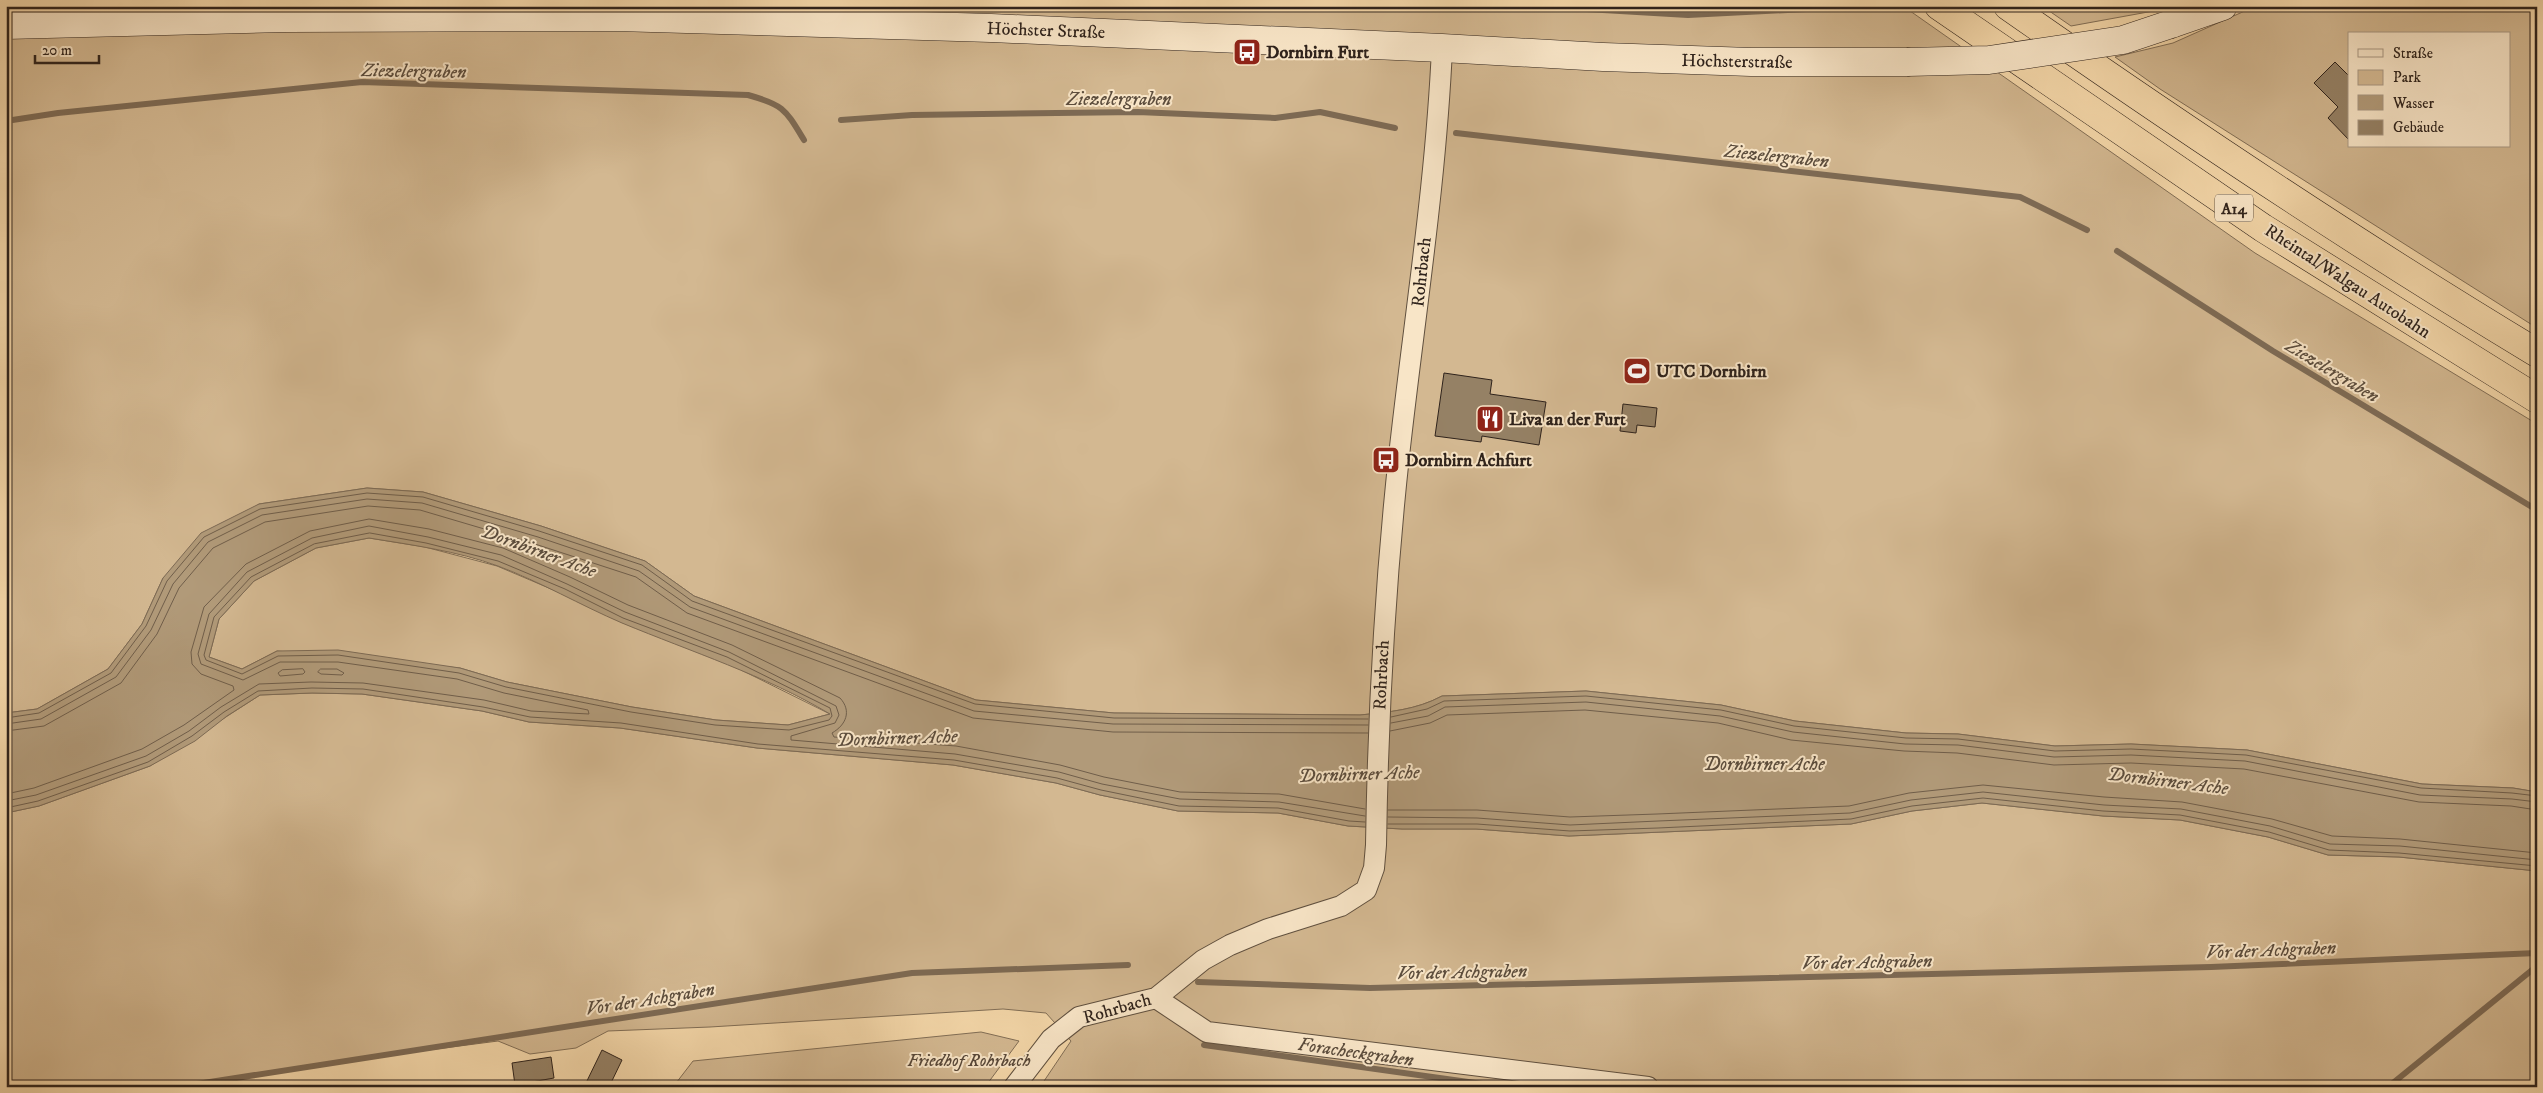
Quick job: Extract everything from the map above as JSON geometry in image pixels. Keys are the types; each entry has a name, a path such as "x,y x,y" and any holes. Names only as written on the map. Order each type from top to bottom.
{"highway":[{"name":"Rheintal/Walgau Autobahn","path":"1939,6 2256,222 2537,399"},
{"name":"A14","path":"2008,6 2124,88 2301,206 2537,353"}],"main road":[{"name":"Höchsterstraße","path":"1246,39 1751,62 1989,60 2122,40 2223,6"},
{"name":"Höchster Straße","path":"6,25 286,18 618,17 991,28 1246,39"}],"street":[{"name":"Rohrbach","path":"1014,1087 1051,1039 1079,1018 1156,998 1203,960 1230,945 1268,929 1341,906 1366,890 1374,868 1377,819 1379,697 1399,458 1436,142 1442,48"},
{"path":"1156,998 1207,1032 1648,1087"}],"green space":[{"path":"6,6 1903,6 2255,253 2537,424 2537,792 2513,788 2422,784 2247,750 2131,744 2055,746 1958,734 1906,733 1795,721 1721,705 1586,691 1442,696 1412,707 1360,715 1114,713 976,700 694,596 645,561 541,526 423,492 367,488 259,504 163,578 142,624 108,669 37,709 6,713"},
{"path":"2042,6 2181,6 2071,26"},
{"path":"2256,6 2537,6 2537,328 2160,89 2115,57 2173,43"},
{"path":"369,538 425,547 497,566 563,594 621,622 725,662 830,714 788,725 716,720 632,707 507,682 460,668 277,651 242,669 209,657 219,619 254,581 316,548"},
{"path":"362,694 482,711 529,722 620,728 757,748 953,765 1056,783 1100,795 1178,811 1278,813 1348,826 1402,829 1476,829 1569,836 1851,824 1912,811 1982,803 2103,816 2180,820 2268,837 2328,855 2399,857 2537,871 2537,1087 1040,1087 1071,1041 1046,1013 1003,1009 710,1027 608,1031 576,1048 530,1054 498,1041 305,1066 182,1087 6,1087 6,813 39,806 150,766 260,695"},
{"name":"Friedhof Rohrbach","path":"981,1032 1019,1041 985,1087 673,1087 693,1061"}],"water":[{"name":"Dornbirner Ache","path":"367,488 423,492 541,526 645,561 694,596 976,700 1114,713 1360,715 1412,707 1442,696 1586,691 1721,705 1795,721 1906,733 1958,734 2055,746 2131,744 2247,750 2422,784 2513,788 2537,792 2537,871 2399,857 2328,855 2268,837 2180,820 2103,816 1982,803 1912,811 1851,824 1569,836 1476,829 1402,829 1348,826 1278,813 1178,811 1100,795 1056,783 953,765 757,748 620,728 529,722 482,711 362,694 260,695 227,716 195,741 150,766 39,806 6,813 6,713 37,709 108,669 142,624 163,578 201,533 259,504","holes":["369,538 451,552 498,566 530,579 622,623 780,687 830,714 788,725 716,720 632,707 507,682 460,668 338,650 277,651 242,669 209,657 219,619 254,581 316,548"]}],"building":[{"path":"2335,62 2348,75 2348,139 2328,118 2338,107 2314,83"},
{"name":"Liva an der Furt","path":"1444,373 1492,380 1490,394 1546,402 1539,445 1482,436 1481,442 1435,436"},
{"path":"1623,404 1657,408 1655,427 1637,425 1636,433 1620,431"},
{"path":"602,1050 622,1060 609,1087 584,1087"},
{"path":"551,1057 554,1078 515,1085 512,1063"}],"waterway":[{"path":"1324,8 1533,6"},
{"path":"1535,6 1688,15 1865,6"},
{"name":"Ziezelergraben","path":"6,121 58,113 362,82 748,95 777,105 792,121 804,140"},
{"name":"Ziezelergraben","path":"841,120 912,115 1138,112 1275,118 1320,112 1395,128"},
{"name":"Ziezelergraben","path":"1456,133 2020,197 2087,230"},
{"name":"Ziezelergraben","path":"2117,251 2273,351 2537,510"},
{"name":"Vor der Achgraben","path":"1198,982 1370,988 2211,967 2537,953"},
{"name":"Vor der Achgraben","path":"178,1087 912,973 1128,965"},
{"path":"2388,1087 2537,966"},
{"name":"Foracheckgraben","path":"1204,1045 1504,1087"}],"place":[{"name":"Dornbirn Furt","path":"1247,52"},
{"name":"UTC Dornbirn","path":"1637,371"},
{"name":"Liva an der Furt","path":"1490,419"},
{"name":"Dornbirn Achfurt","path":"1386,460"}]}
